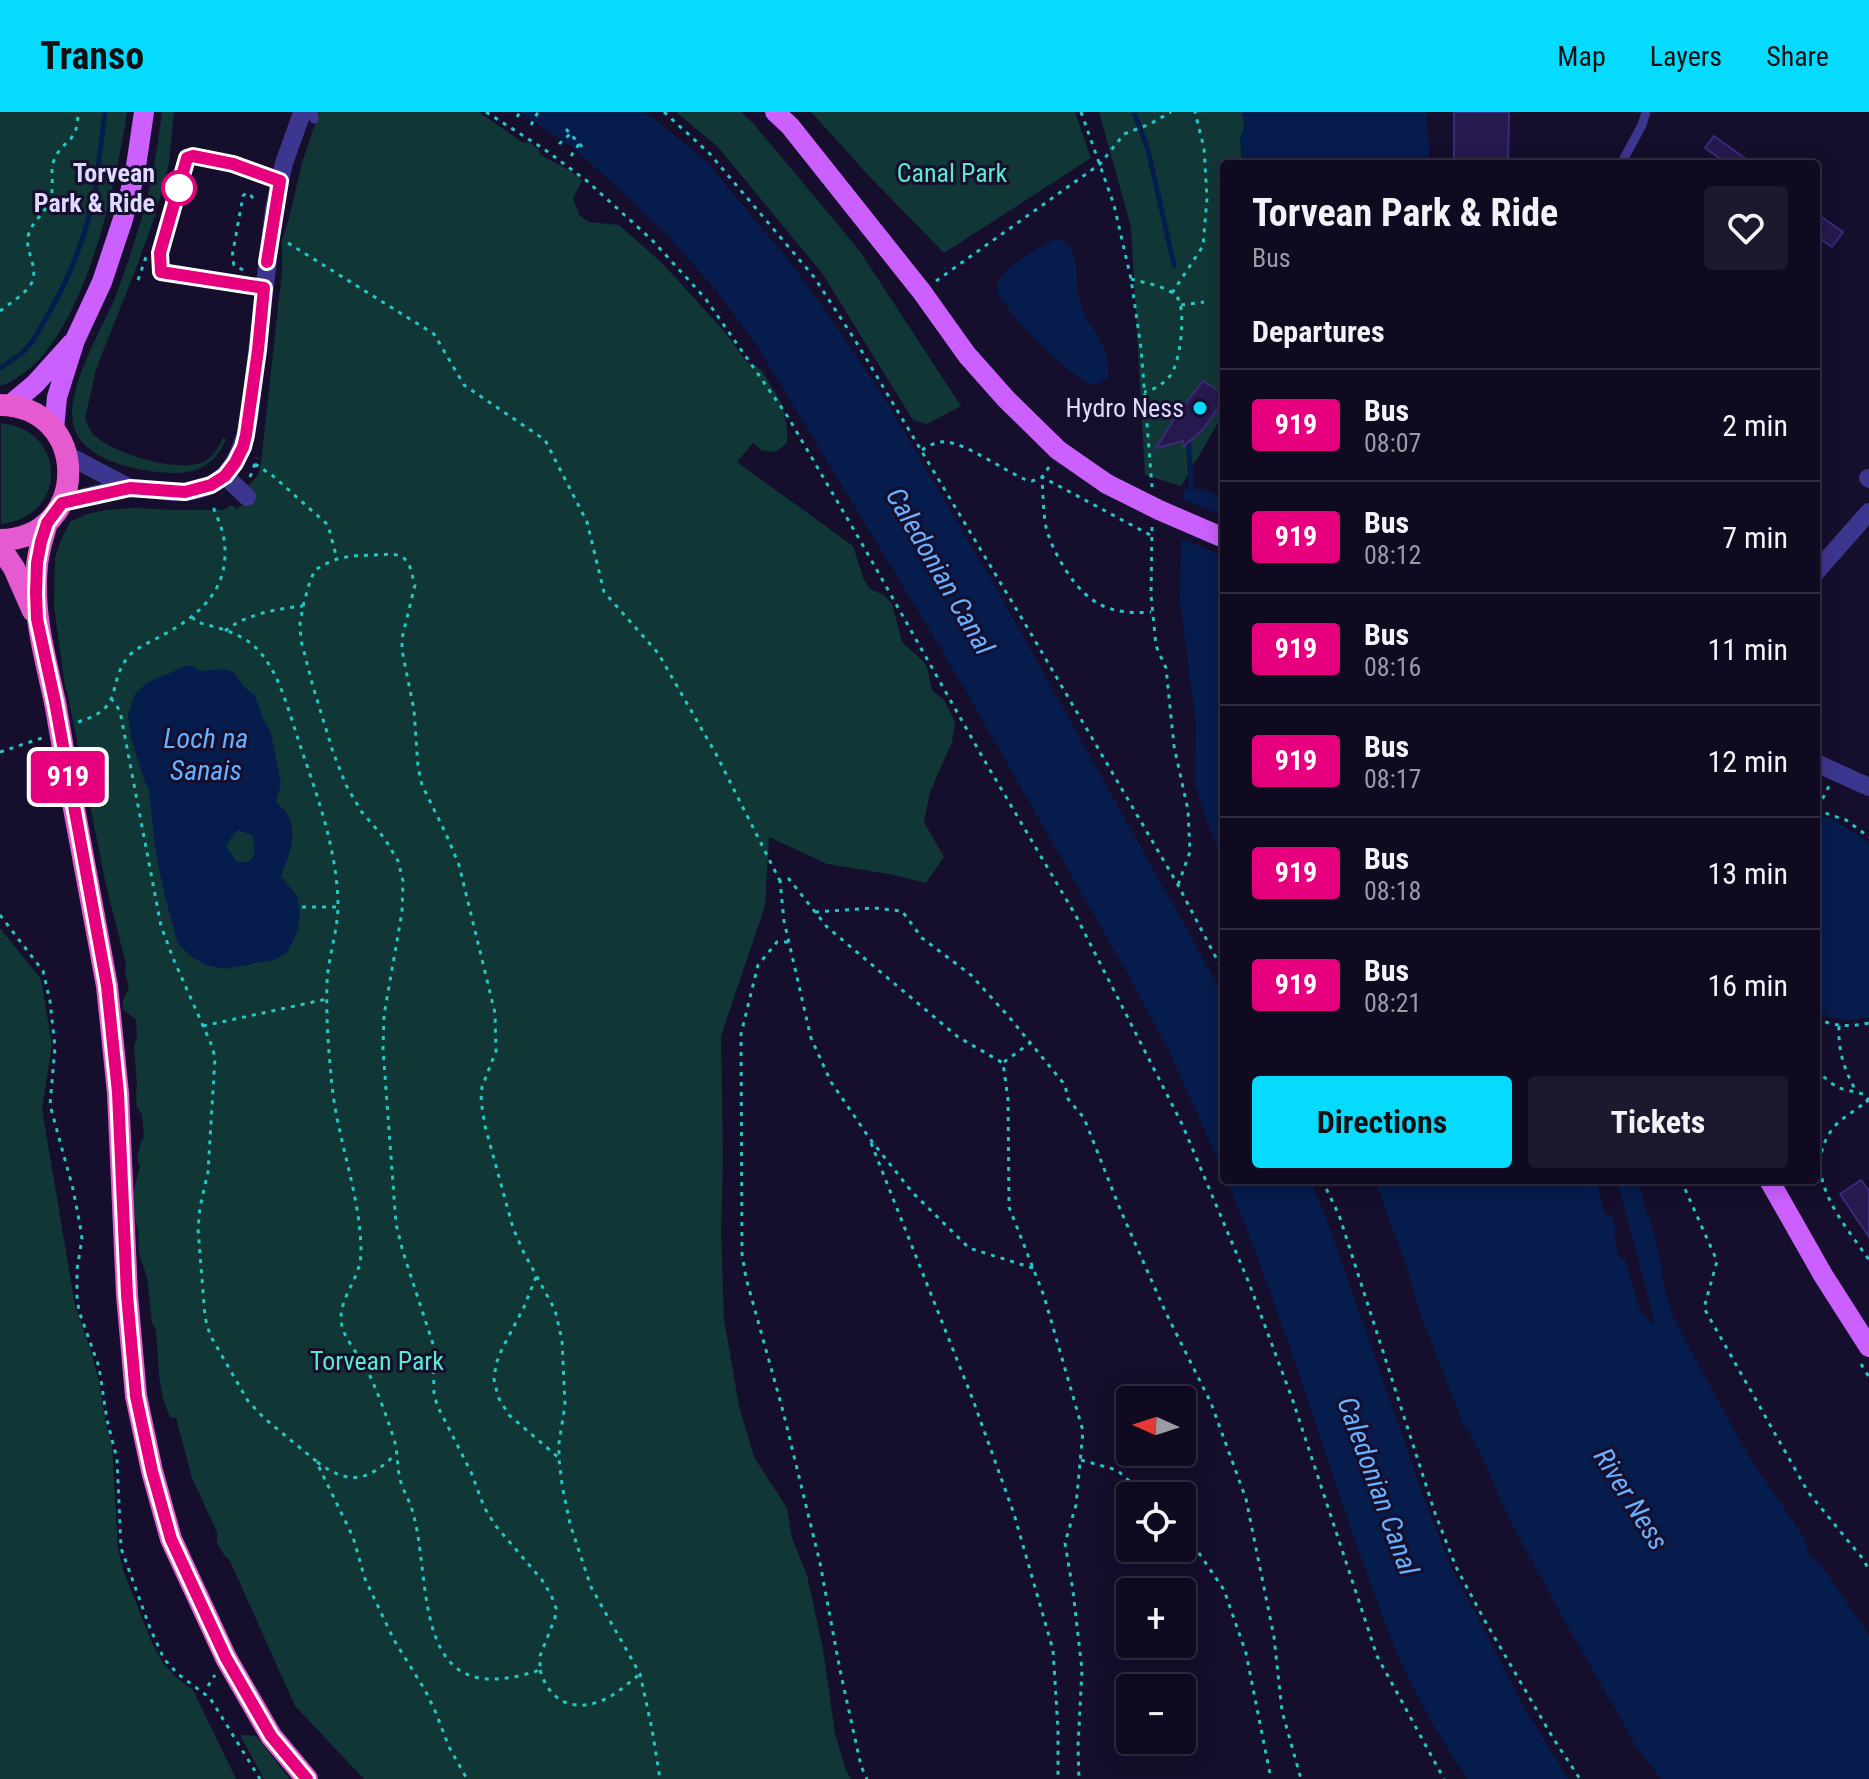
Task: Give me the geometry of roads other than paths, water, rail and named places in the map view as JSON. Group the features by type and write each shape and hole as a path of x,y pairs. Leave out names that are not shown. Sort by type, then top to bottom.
{"highway":[{"path":"0,540 23,537 47,523 62,503 69,479 67,455 54,429 27,409 5,405"},
{"path":"47,523 37,563 37,619 95,915 111,1015 136,1396 171,1539 226,1658 271,1736 307,1779"},
{"path":"0,547 14,568 37,619"}],"main road":[{"path":"54,429 57,397 75,340 102,282 123,219 135,173 144,112"},
{"path":"775,112 790,126 922,292 967,355 1058,450 1107,484 1220,536"},
{"path":"5,405 35,384 75,340"},
{"path":"1771,1184 1823,1275 1869,1347"}],"street":[{"path":"62,503 130,488 185,492 211,485 225,476 235,463 246,435 274,209 280,181 308,114"},
{"path":"67,455 130,488"},
{"path":"225,476 247,497"},
{"path":"1820,567 1869,512"},
{"path":"1820,765 1869,787"}],"lane":[{"path":"1623,160 1646,112"},
{"path":"264,288 161,272 160,253 187,158 193,156 233,164 280,181"}],"water":[{"name":"Caledonian Canal","path":"519,112 645,112 672,133 709,164 789,261 882,394 995,586 1220,989 1220,1165 1168,1048 1121,962 949,662 756,344 715,289 668,236 571,146"},
{"path":"1242,112 1428,112 1429,160 1242,160 1240,138 1244,129"},
{"path":"1059,238 1072,251 1080,302 1106,355 1108,378 1096,384 1082,379 1037,341 1009,309 997,287 999,280 1013,265"},
{"path":"1201,489 1220,493 1220,855 1195,781 1196,724 1180,601 1183,490"},
{"name":"Loch na Sanais","path":"189,665 201,671 223,669 234,672 255,696 271,733 281,784 276,801 285,811 292,827 292,844 281,876 297,896 300,912 297,932 287,953 274,960 224,969 206,965 178,944 155,847 149,790 131,738 128,715 135,694 148,682","holes":["238,830 252,835 254,855 249,861 237,862 226,846"]},
{"path":"1820,816 1833,819 1869,843 1869,1017 1820,1014"},
{"name":"Caledonian Canal","path":"1229,1184 1312,1184 1450,1565 1524,1707 1568,1779 1467,1779 1432,1722 1408,1677 1384,1620"},
{"name":"River Ness","path":"1376,1184 1597,1184 1605,1213 1612,1216 1616,1247 1620,1259 1625,1258 1639,1308 1652,1324 1653,1316 1618,1184 1638,1184 1651,1222 1672,1314 1750,1458 1805,1539 1811,1556 1820,1563 1869,1635 1869,1779 1661,1779 1638,1749 1509,1518 1461,1419 1419,1310"}],"waterway":[{"path":"0,368 21,354 33,341 74,262 95,192 105,112"},
{"path":"1134,112 1148,150 1174,265"},
{"path":"1188,436 1192,494"}],"place":[{"name":"Torvean Park & Ride","path":"179,188"},
{"name":"Hydro Ness","path":"1200,408"}],"park label":[{"name":"Canal Park","path":"952,173"},
{"name":"Torvean Park","path":"377,1361"}]}
